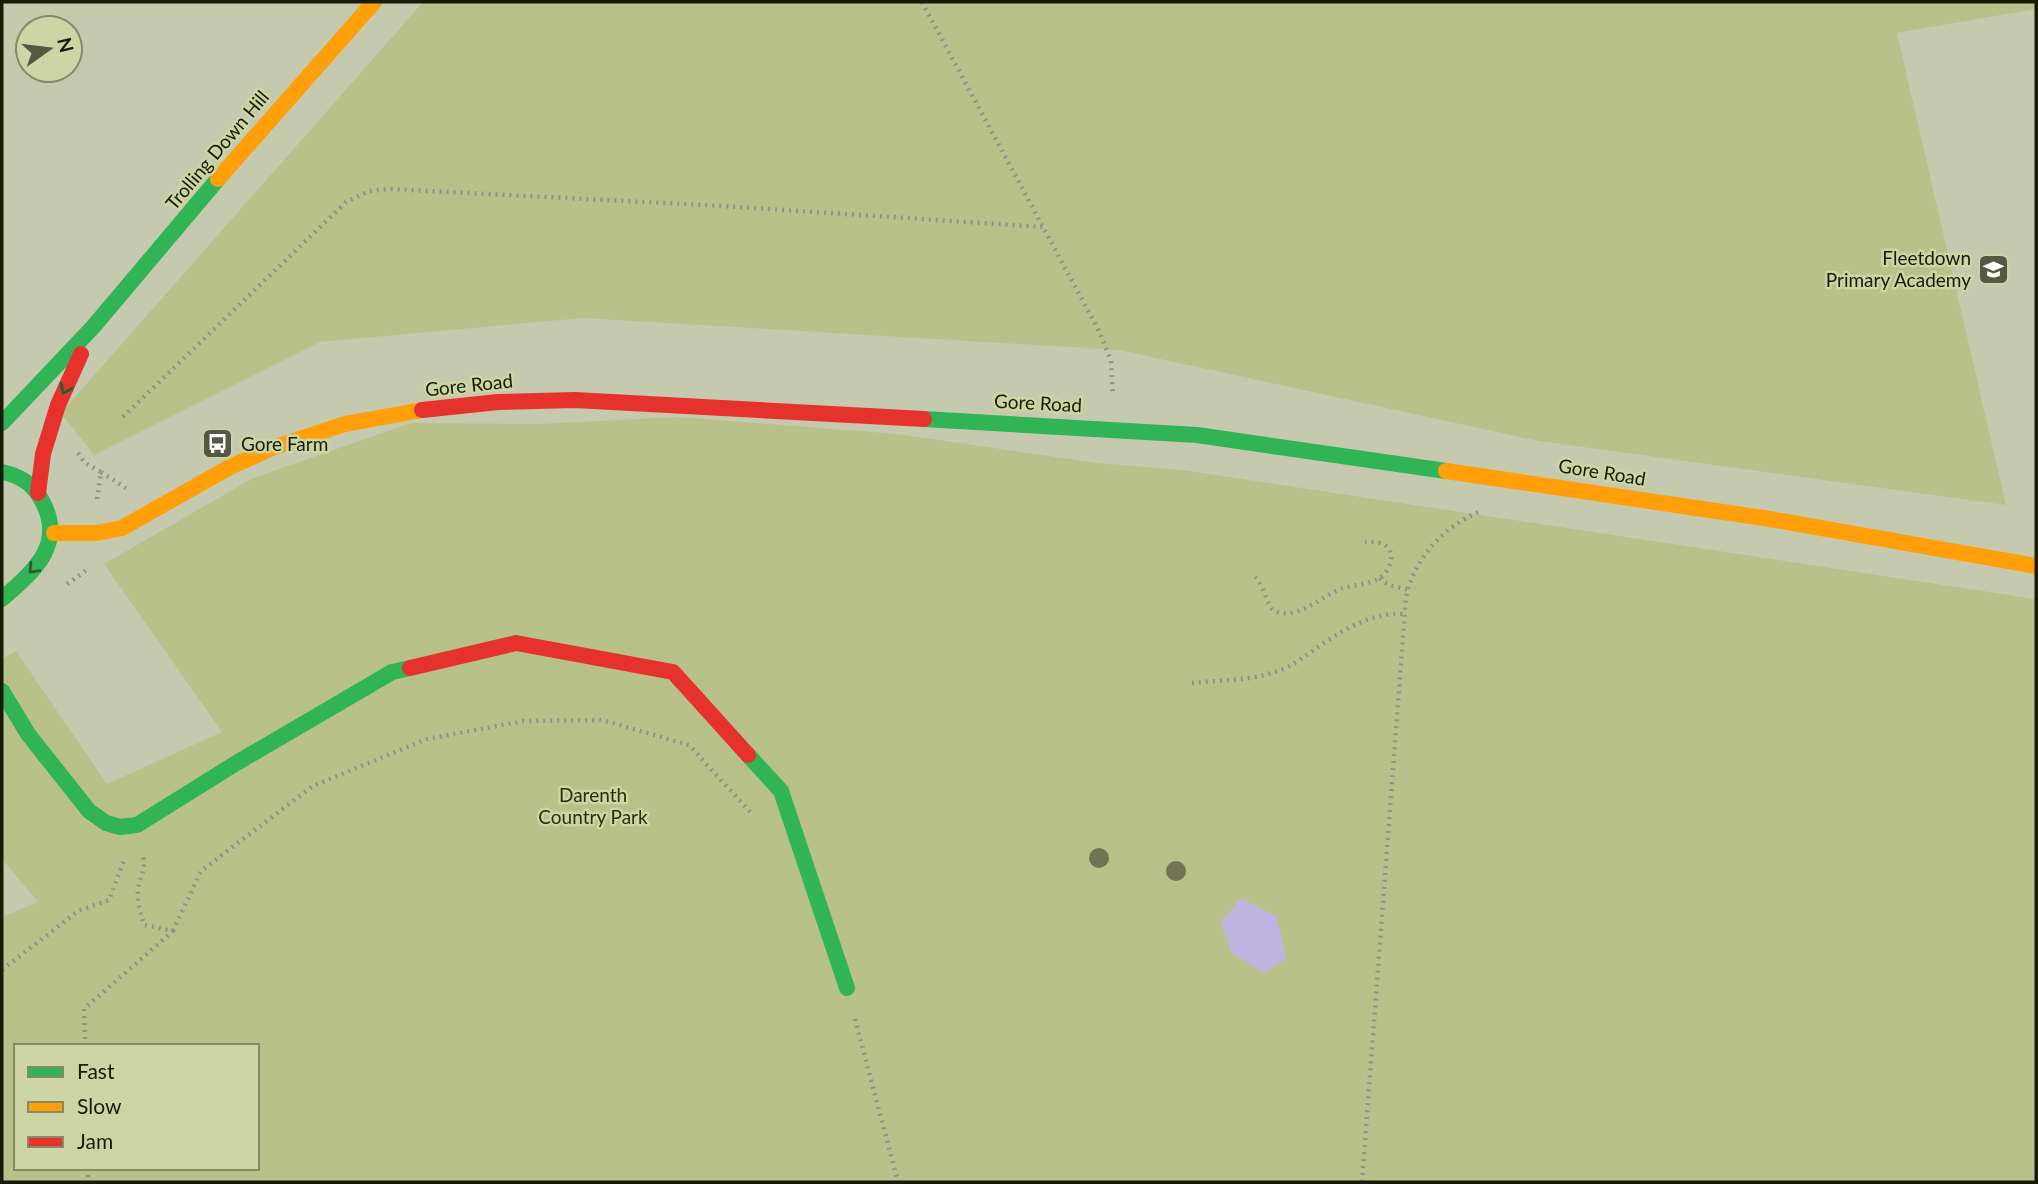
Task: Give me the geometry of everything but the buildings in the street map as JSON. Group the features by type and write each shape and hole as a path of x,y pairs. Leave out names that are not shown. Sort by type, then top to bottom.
{"street":[{"name":"Trolling Down Hill","path":"2,423 93,327 264,125 374,2"},
{"name":"Trolling Down Hill","path":"38,493 43,454 58,405 93,327"},
{"name":"Gore Road","path":"54,533 93,535 122,528 250,457 326,429 376,418 470,404 599,400 1177,433 1254,442 1764,518 2036,566"},
{"path":"2,472 22,479 38,493 48,510 54,533 45,556 2,599"},
{"path":"2,691 28,734 89,811 106,823 120,827 137,825 237,762 392,672 516,643 673,672 781,791 847,988"}],"path":[{"path":"922,2 1099,331 1111,361 1115,429"},
{"path":"123,417 346,202 369,191 390,189 696,205 1043,227"},
{"path":"1362,1182 1408,589 1420,563 1444,533 1458,522 1489,509"},
{"path":"1255,577 1262,585 1271,608 1287,614 1303,610 1342,589 1380,578 1389,567 1391,553 1382,544 1365,542"},
{"path":"1380,578 1384,583 1408,589"},
{"path":"1192,683 1258,676 1282,670 1324,642 1360,623 1380,615 1404,614"},
{"path":"85,1044 84,1009 173,930 201,871 313,786 427,739 524,720 602,720 690,745 754,817"},
{"path":"137,825 145,869 138,888 139,908 144,925 173,930"},
{"path":"2,970 78,911 109,900 137,825"},
{"path":"847,988 898,1182"}],"green space":[{"path":"423,2 2036,2 2036,9 1897,33 2006,505 1539,441 1119,350 583,318 320,342 94,455 61,413"},
{"name":"Darenth Country Park","path":"677,417 898,434 1097,463 1183,470 2036,599 2036,1182 2,1182 2,917 38,902 2,859 2,659 16,651 107,784 222,732 104,564 253,478 411,423 540,424"}],"shaded area":[{"path":"1241,898 1277,917 1286,959 1264,973 1232,953 1221,922"}],"traffic: fast":[{"path":"2,423 93,327 218,179"},
{"path":"924,419 1197,435 1446,471"},
{"path":"2,472 14,475 34,489 48,515 50,530 49,543 35,567 2,599"},
{"path":"2,691 28,734 89,811 106,823 120,827 137,825 392,672 410,668"},
{"path":"748,755 781,791 847,988"}],"traffic: slow":[{"path":"218,179 374,2"},
{"path":"54,533 97,533 122,528 230,467 272,448 345,424 422,410"},
{"path":"1446,471 1764,518 2036,566"}],"traffic: jam":[{"path":"38,493 43,454 58,405 81,354"},
{"path":"422,410 498,402 575,400 924,419"},
{"path":"410,668 516,643 673,672 748,755"}],"place":[{"name":"Fleetdown Primary Academy","path":"1994,269"},
{"name":"Gore Farm","path":"218,444"}]}
